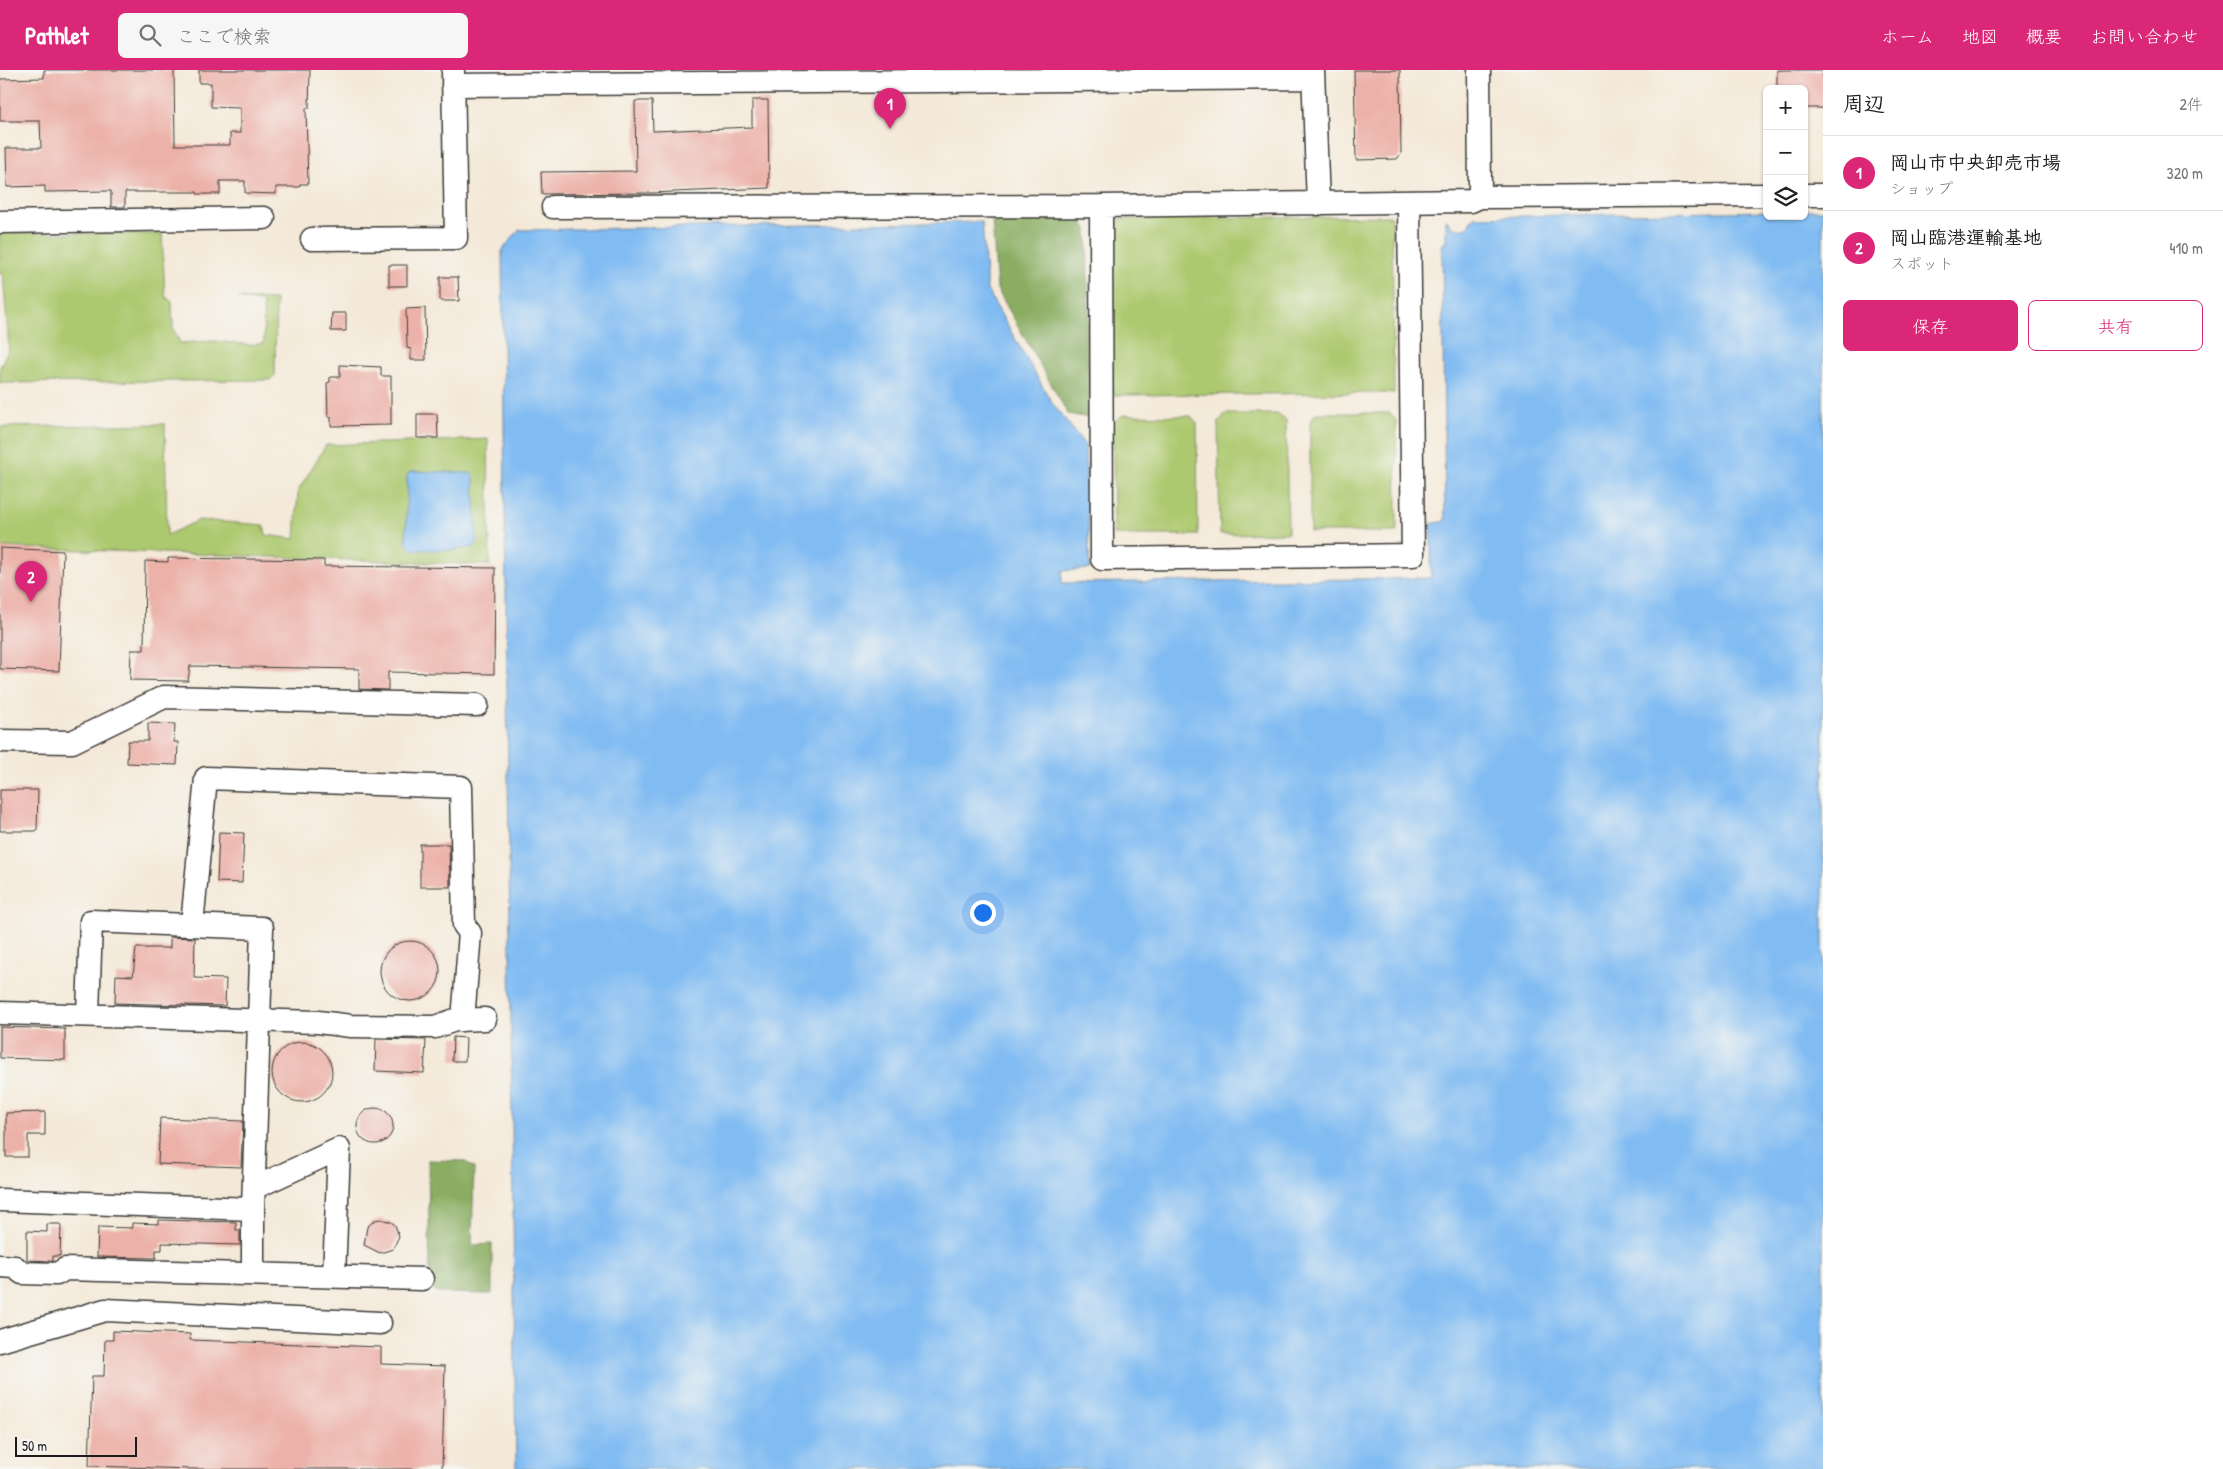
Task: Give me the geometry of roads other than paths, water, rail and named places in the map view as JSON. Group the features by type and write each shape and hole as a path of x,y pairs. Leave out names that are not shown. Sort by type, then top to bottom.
{"street":[{"path":"1479,70 1480,198"},
{"path":"312,240 456,238 453,77 1313,74 1318,204"},
{"path":"553,208 1318,204 1471,201 1480,198 1763,195"},
{"path":"1808,195 1823,195"},
{"path":"1101,206 1102,559 1354,556 1413,555 1409,202"},
{"path":"0,222 264,218"},
{"path":"0,741 72,742 164,697 477,706"},
{"path":"0,1013 259,1021 351,1026 435,1026 455,1020 474,1020 470,933 464,925 461,787 206,778 192,925"},
{"path":"88,1016 91,921 262,928 253,1274"},
{"path":"0,1200 254,1199 339,1149 334,1276"},
{"path":"0,1266 15,1267 22,1273 57,1274 64,1268 422,1279"},
{"path":"0,1340 105,1310 380,1322"}],"water":[{"path":"1808,210 1823,210 1823,1469 516,1469 502,250 519,230 982,222 987,290 1052,403 1085,445 1090,569 1062,571 1062,583 1431,578 1431,524 1445,521 1442,244 1446,243 1446,219 1452,228 1466,228 1474,217 1763,211 1763,220 1808,220"},
{"path":"411,471 471,473 474,477 477,542 475,547 455,550 413,550 406,543 407,475"}],"place":[{"name":"岡山市中央卸売市場","path":"890,129"},
{"name":"岡山臨港運輸基地","path":"31,602"}]}
